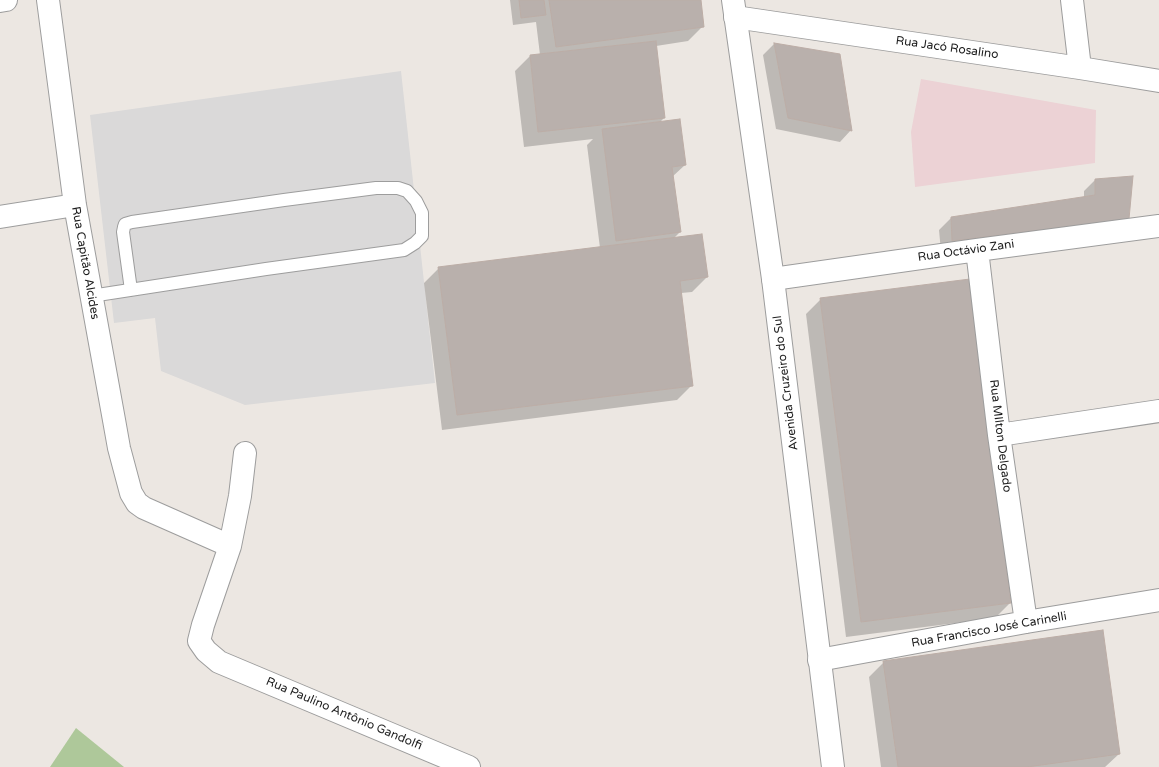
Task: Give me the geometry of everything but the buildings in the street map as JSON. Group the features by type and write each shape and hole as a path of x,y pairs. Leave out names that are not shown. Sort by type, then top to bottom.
{"street":[{"path":"0,1 6,0"},
{"name":"Rua Capitão Alcides","path":"48,0 75,205 115,427 131,493 137,503 153,513 230,546"},
{"path":"1072,0 1080,68"},
{"name":"Rua Jacó Rosalino","path":"734,9 1159,81"},
{"name":"Avenida Cruzeiro do Sul","path":"734,9 773,279 833,767"},
{"path":"0,217 75,205"},
{"name":"Rua Octávio Zani","path":"773,279 1159,226"},
{"name":"Rua MIlton Delgado","path":"977,250 999,435 1026,622"},
{"path":"999,435 1159,411"},
{"path":"230,546 240,496 245,453"},
{"name":"Rua Paulino Antônio Gandolfi","path":"230,546 199,641 206,651 218,662 469,767"},
{"name":"Rua Francisco José Carinelli","path":"819,660 1026,622 1159,600"}],"lane":[{"path":"91,296 131,290 259,270 404,250 415,244 422,236 422,213 416,201 407,191 398,188 376,188 132,222 125,224 123,232 131,290"}],"shaded area":[{"path":"401,71 435,383 245,405 161,371 155,318 114,323 90,115"},
{"path":"921,79 1096,110 1095,163 915,187 911,132"}],"green space":[{"path":"76,728 124,767 50,767"}]}
